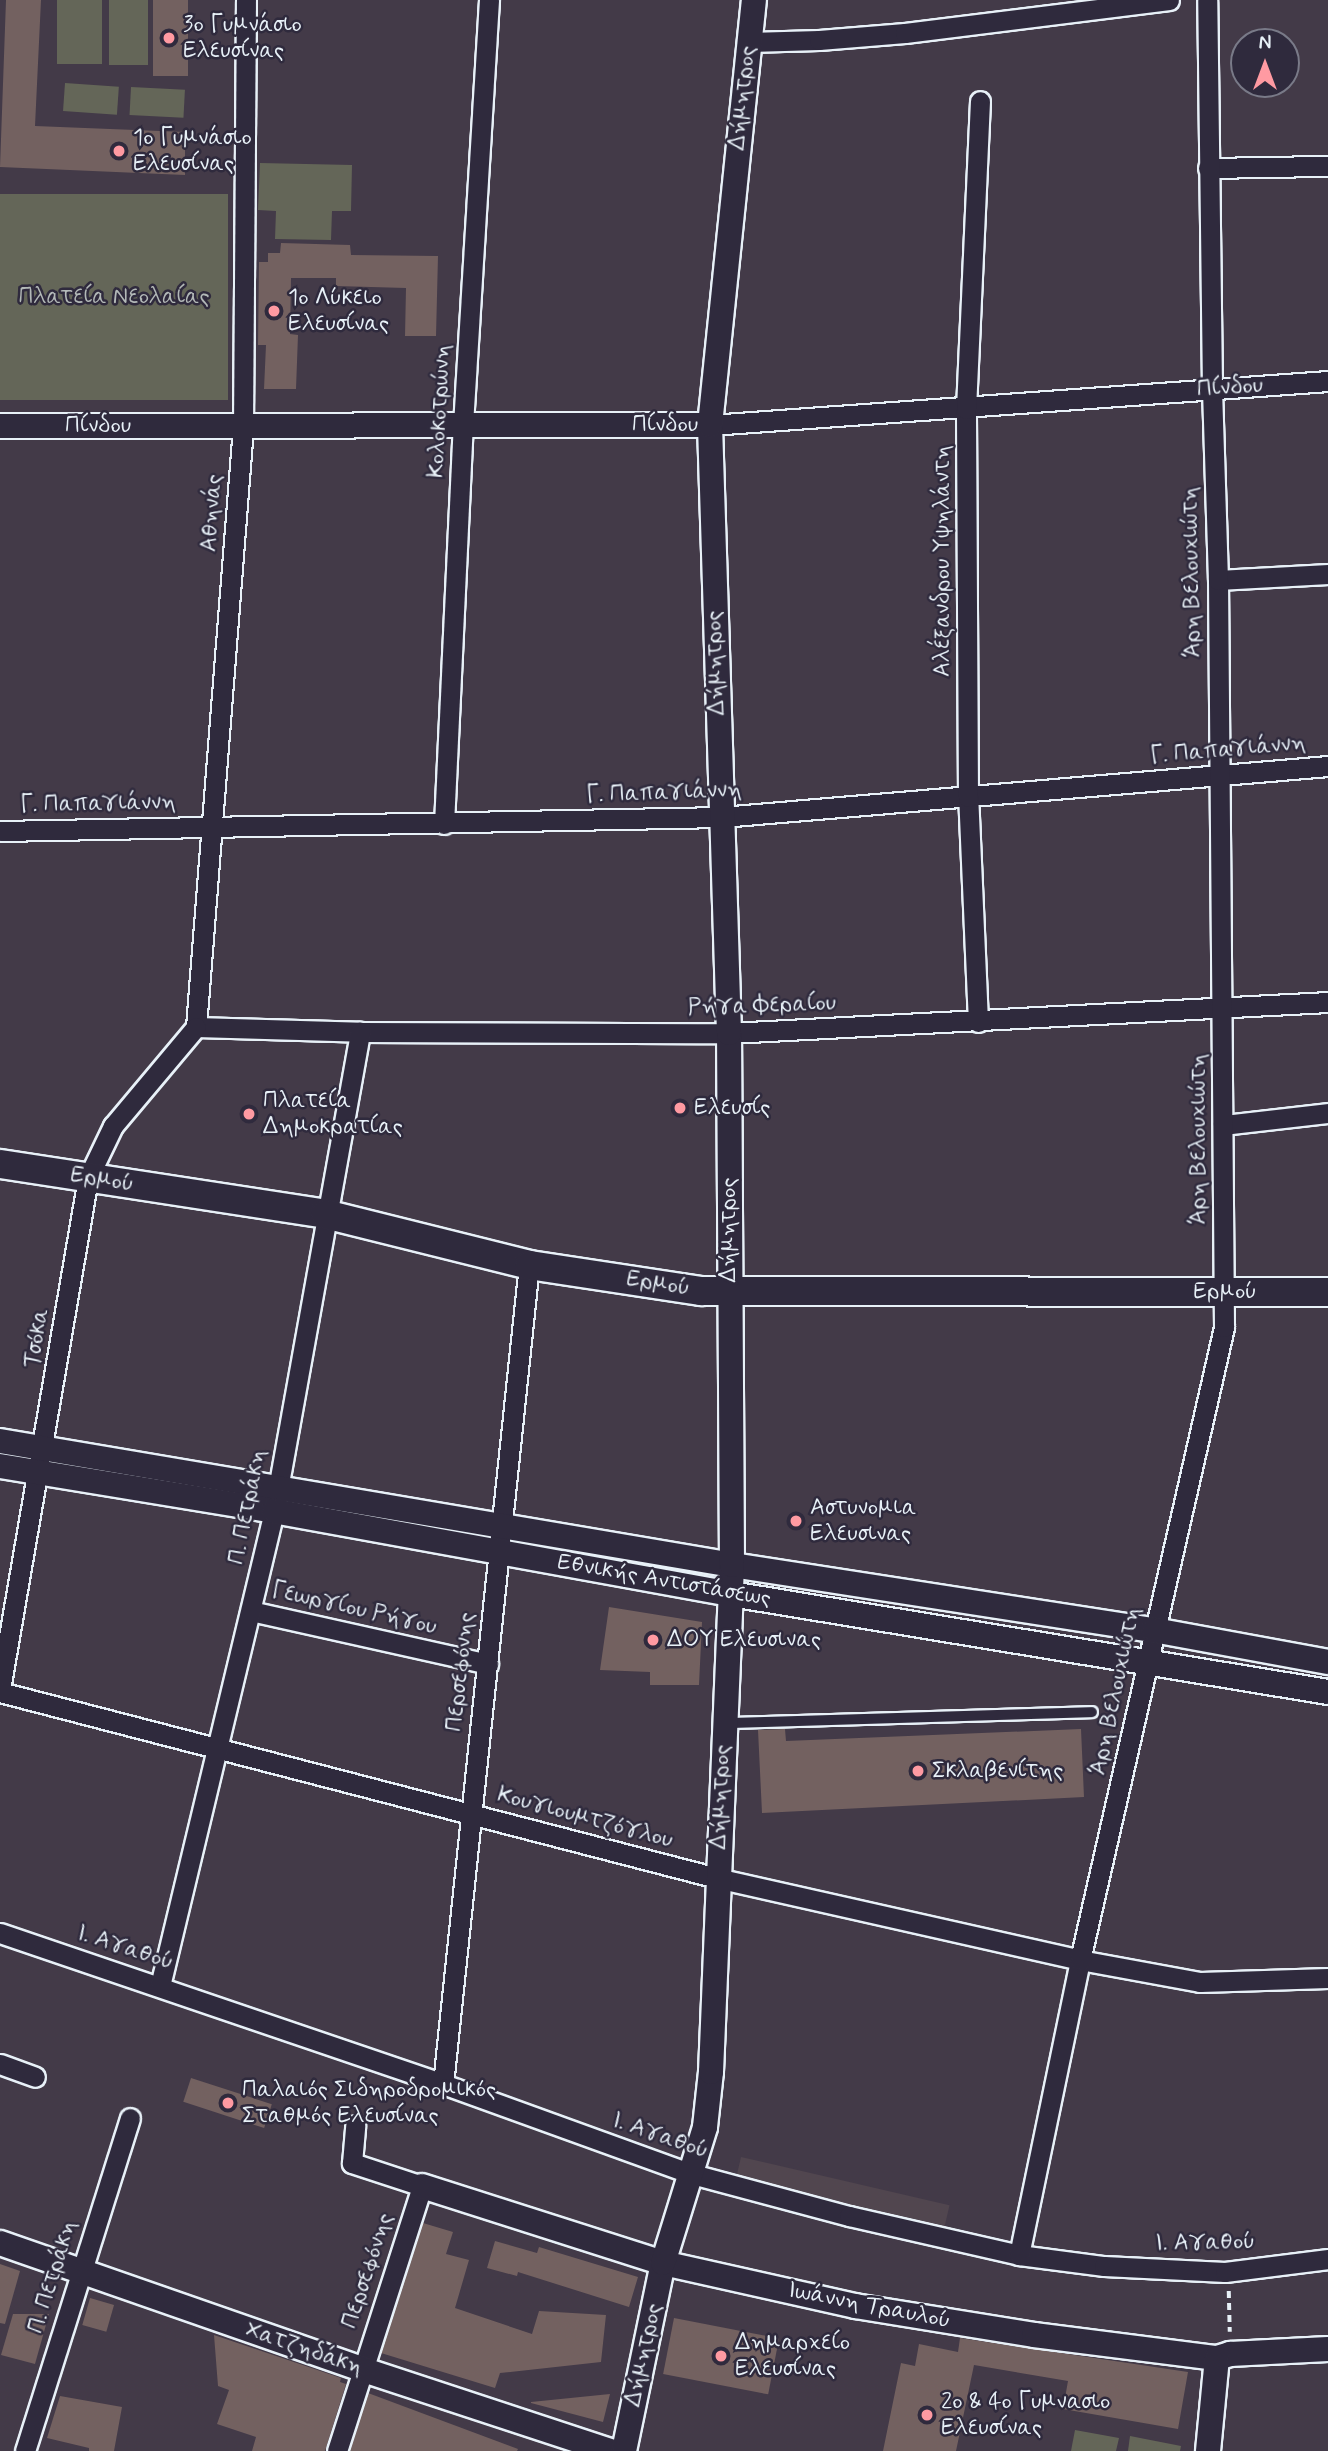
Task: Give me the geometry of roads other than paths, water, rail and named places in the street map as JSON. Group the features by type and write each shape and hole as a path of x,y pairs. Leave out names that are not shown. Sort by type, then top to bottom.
{"main road":[{"name":"Ερμού","path":"0,1164 325,1214 529,1265 701,1291 1328,1292"}],"street":[{"name":"Αθηνάς","path":"197,1027 243,426 246,0"},
{"name":"Κολοκοτρώνη","path":"444,824 463,425 489,0"},
{"name":"Δήμητρος","path":"624,2451 663,2263 705,2127 711,2072 732,1566 729,1033 710,425 754,0"},
{"path":"749,41 819,40 905,33 1168,0"},
{"name":"Άρη Βελουχιώτη","path":"1020,2255 1080,1960 1224,1327 1218,580 1212,389 1207,0"},
{"name":"Αλέξανδρου Υψηλάντη","path":"978,1022 968,797 966,409 980,101"},
{"path":"1209,168 1328,166"},
{"name":"Πίνδου","path":"0,426 710,425 966,409 1328,380"},
{"path":"1218,580 1328,574"},
{"name":"Γ. Παπαγιάννη","path":"0,831 721,817 1328,766"},
{"name":"Ρήγα Φεραίου","path":"197,1027 360,1032 729,1033 1328,1002"},
{"name":"Τσόκα","path":"0,1691 88,1178 113,1126 197,1027"},
{"name":"Π. Πετράκη","path":"160,1986 274,1511 325,1214 360,1032"},
{"path":"1223,1125 1328,1113"},
{"name":"Περσεφόνης","path":"443,2084 529,1265"},
{"name":"Εθνικής Αντιστάσεως","path":"0,1441 41,1461 274,1511 730,1594 1328,1692"},
{"name":"Εθνικής Αντιστάσεως","path":"0,1466 41,1461 278,1486 732,1566 1154,1630 1328,1662"},
{"name":"Γεωργίου Ρήγου","path":"251,1611 488,1664"},
{"name":"Κουγιουμτζόγλου","path":"0,1691 717,1878 1080,1960 1200,1982 1328,1978"},
{"name":"Ι. Αγαθού","path":"0,1933 443,2084 692,2174 849,2216 1020,2255 1116,2267 1225,2272 1328,2259"},
{"path":"0,2064 35,2077"},
{"name":"Π. Πετράκη","path":"25,2451 130,2118"},
{"path":"355,2125 352,2162 422,2186"},
{"name":"Περσεφόνης","path":"337,2451 361,2369 422,2186"},
{"name":"Ιωάννη Τραυλού","path":"422,2186 663,2263 855,2306 1034,2336 1224,2356 1328,2349"},
{"name":"Χατζηδάκη","path":"0,2243 361,2369 610,2451"},
{"path":"1208,2451 1224,2356"}],"lane":[{"path":"724,1723 1092,1712"}],"place":[{"name":"3ο Γυμνάσιο Ελευσίνας","path":"169,38"},
{"name":"1ο Γυμνάσιο Ελευσίνας","path":"119,151"},
{"name":"1ο Λύκειο Ελευσίνας","path":"274,311"},
{"name":"Ελευσίς","path":"680,1108"},
{"name":"Πλατεία Δημοκρατίας","path":"249,1114"},
{"name":"Αστυνομια Ελευσινας","path":"796,1521"},
{"name":"ΔΟΥ Ελευσινας","path":"653,1640"},
{"name":"Σκλαβενίτης","path":"918,1771"},
{"name":"Παλαιός Σιδηροδρομικός Σταθμός Ελευσίνας","path":"228,2103"},
{"name":"Δημαρχείο Ελευσίνας","path":"721,2356"},
{"name":"2ο & 4ο Γυμνασιο Ελευσίνας","path":"927,2415"}],"park label":[{"name":"Πλατεία Νεολαίας","path":"114,297"}]}
